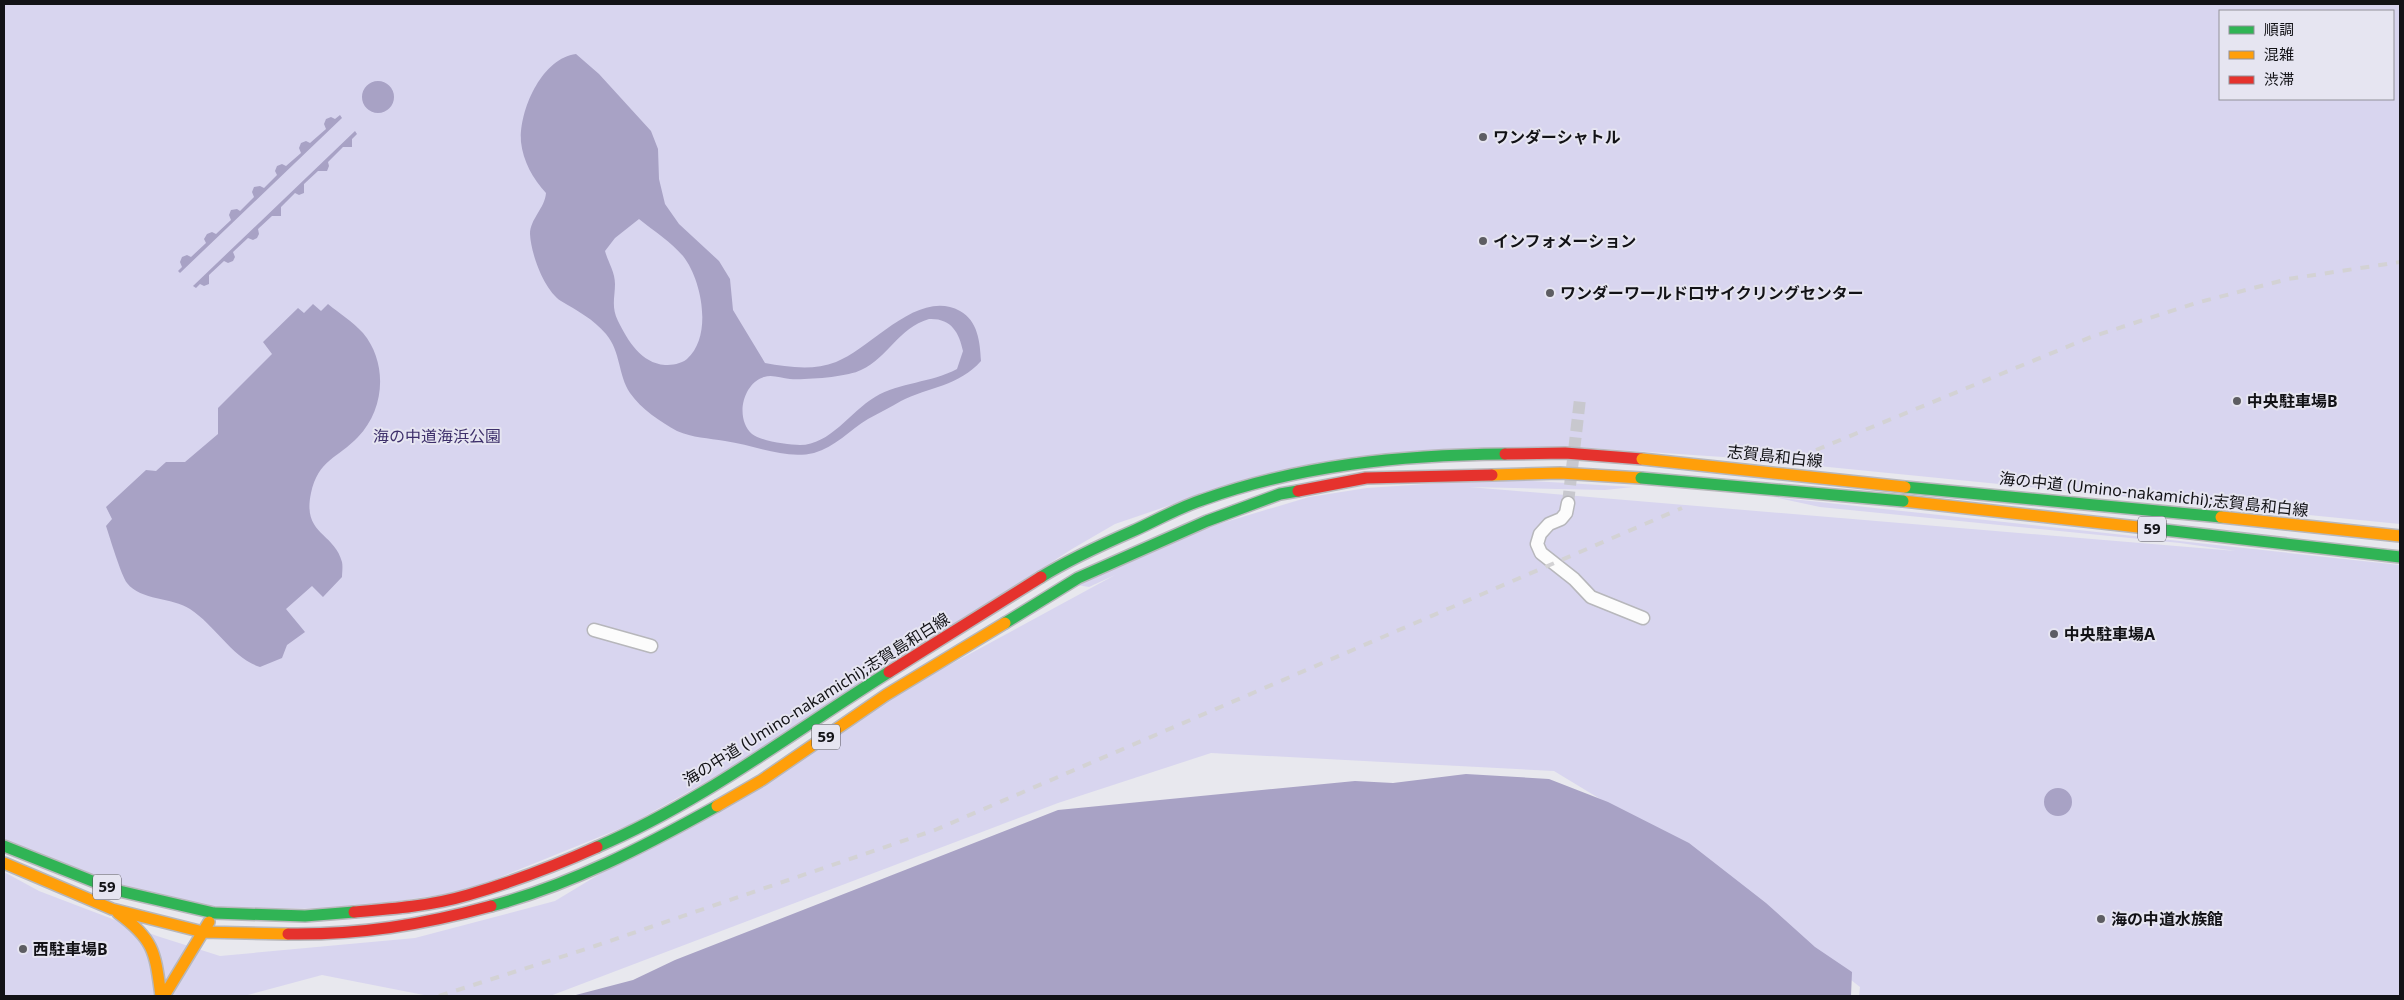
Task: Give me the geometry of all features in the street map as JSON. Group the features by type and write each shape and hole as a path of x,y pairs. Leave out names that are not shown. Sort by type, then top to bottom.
{"main road":[{"name":"海の中道 (Umino-nakamichi);志賀島和白線","path":"4,846 115,890 214,913 304,916 396,909 466,896 571,860 635,831 751,763 878,679 1069,560 1201,500 1277,477 1366,461 1460,454 1565,453 1642,459"},
{"name":"志賀島和白線","path":"1642,459 1905,487"},
{"name":"海の中道 (Umino-nakamichi);志賀島和白線","path":"4,863 112,908 203,932 297,934 399,928 519,899 596,869 642,848 762,780 886,695 1078,578 1207,521 1280,494 1366,478 1458,474 1560,473 1641,478"},
{"name":"志賀島和白線","path":"1641,478 1903,501 2400,557"},
{"name":"海の中道 (Umino-nakamichi);志賀島和白線","path":"1905,487 2063,500 2400,536"},
{"path":"112,908 140,927 153,948 163,996"},
{"path":"163,996 214,913"}],"street":[{"path":"1568,504 1566,513 1561,519 1549,524 1540,534 1537,544 1541,553 1574,579 1591,597 1643,618"},
{"path":"594,630 651,646"}],"green space":[{"name":"海の中道海浜公園","path":"4,4 2400,4 2400,524 1738,458 1559,446 1244,480 1115,524 1072,549 754,755 629,825 466,891 344,909 219,908 116,886 4,841"},
{"path":"1500,479 1633,487 1605,490 1469,487 2236,551 2180,543 1820,507 1773,497 2400,565 2400,996 1859,996 1860,987 1681,848 1554,771 1211,753 1058,803 550,996 429,996 322,975 244,996 4,996 4,872 39,891 157,936 220,956 415,938 555,901 905,689 1115,575 1089,587 1077,585 1202,529 1309,497 1367,488"}],"shaded area":[{"path":"576,54 599,74 651,131 658,149 659,179 665,204 679,224 719,261 730,279 733,310 765,363 800,367 827,365 850,355 912,313 928,307 944,306 960,311 971,320 979,339 981,361 963,376 901,401 868,419 836,443 814,453 792,455 736,443 701,438 677,431 664,424 630,393 623,379 614,348 606,334 591,320 561,301 549,289 533,251 531,229 546,193 526,163 522,149 521,129 524,115 535,88 543,75 564,58","holes":["639,219 668,241 683,256 690,266 699,293 702,308 700,337 695,349 687,359 676,364 665,365 656,363 636,350 626,336 615,311 615,280 605,251 615,238","929,319 943,321 956,332 963,351 957,369 947,374 895,388 875,397 830,434 811,444 795,445 768,441 752,434 747,428 744,420 743,402 750,387 756,381 770,376 806,379 837,376 861,370 879,358 909,329"]},
{"path":"378,81 384,82 389,86 393,91 393,103 389,108 384,112 378,113 372,112 367,108 363,103 362,97 363,91 367,86 372,82"},
{"path":"340,115 342,118 180,273 178,271 182,267 180,262 182,257 187,255 191,257 206,243 204,239 207,234 212,232 216,234 231,220 229,215 231,210 237,209 240,211 254,197 252,192 254,187 260,186 264,188 277,175 275,171 277,166 282,164 286,166 301,153 299,148 301,143 306,141 310,143 326,129 324,124 326,119 331,117 335,119"},
{"path":"355,131 357,134 352,139 352,147 343,147 328,162 327,171 318,171 304,184 304,193 299,195 295,193 281,207 281,216 272,216 258,229 259,234 257,238 253,240 248,238 233,252 235,257 233,261 228,263 224,261 209,275 209,284 204,286 200,284 196,288 193,286"},
{"path":"313,304 321,311 328,304 363,333 377,358 380,372 378,400 367,426 351,444 330,460 318,473 311,493 309,507 311,517 320,532 333,544 338,552 342,562 342,577 323,597 312,586 286,609 305,632 287,645 282,658 260,667 241,657 190,609 175,602 140,593 127,583 106,526 112,519 106,507 146,470 156,471 166,462 185,462 218,434 218,408 272,354 263,342 298,308 304,313"},
{"path":"1466,774 1549,779 1608,802 1689,843 1766,903 1815,947 1852,972 1851,996 572,996 633,980 675,960 1058,810 1355,781 1393,783"},
{"path":"2058,788 2068,792 2072,802 2068,812 2058,816 2048,812 2044,802 2048,792"}],"tunnel":[{"path":"1568,503 1580,399"}],"railway":[{"path":"1816,450 2091,337 2196,303 2288,279 2400,262"},
{"path":"439,996 595,946 935,830 1682,508"}],"traffic: fast":[{"path":"1041,577 1086,552 1175,511 1202,500 1276,478 1313,470 1389,460 1505,454"},
{"path":"1641,478 1903,501"},
{"path":"1905,487 2221,517"},
{"path":"1005,623 1078,578 1207,521 1280,494 1298,491"},
{"path":"2147,528 2400,557"},
{"path":"597,847 636,829 710,788 889,672"},
{"path":"491,906 579,876 663,836 717,806"},
{"path":"4,846 115,890 214,913 305,916 354,912"}],"traffic: slow":[{"path":"1642,459 1905,487"},
{"path":"1492,475 1560,473 1641,478"},
{"path":"1903,501 2147,528"},
{"path":"2221,517 2400,536"},
{"path":"717,806 762,780 886,695 1005,623"},
{"path":"4,863 112,909 203,932 288,934"},
{"path":"118,913 139,931 151,949 155,958 161,996"},
{"path":"164,996 209,922"}],"traffic: jam":[{"path":"1505,454 1565,453 1642,459"},
{"path":"1298,491 1366,478 1492,475"},
{"path":"889,672 1041,577"},
{"path":"354,912 454,899 517,879 597,847"},
{"path":"288,934 340,933 390,928 440,919 491,906"}],"place":[{"name":"ワンダーシャトル","path":"1483,137"},
{"name":"インフォメーション","path":"1483,241"},
{"name":"ワンダーワールド口サイクリングセンター","path":"1550,293"},
{"name":"中央駐車場B","path":"2237,401"},
{"name":"中央駐車場A","path":"2054,634"},
{"name":"海の中道水族館","path":"2101,919"},
{"name":"西駐車場B","path":"23,949"}]}
